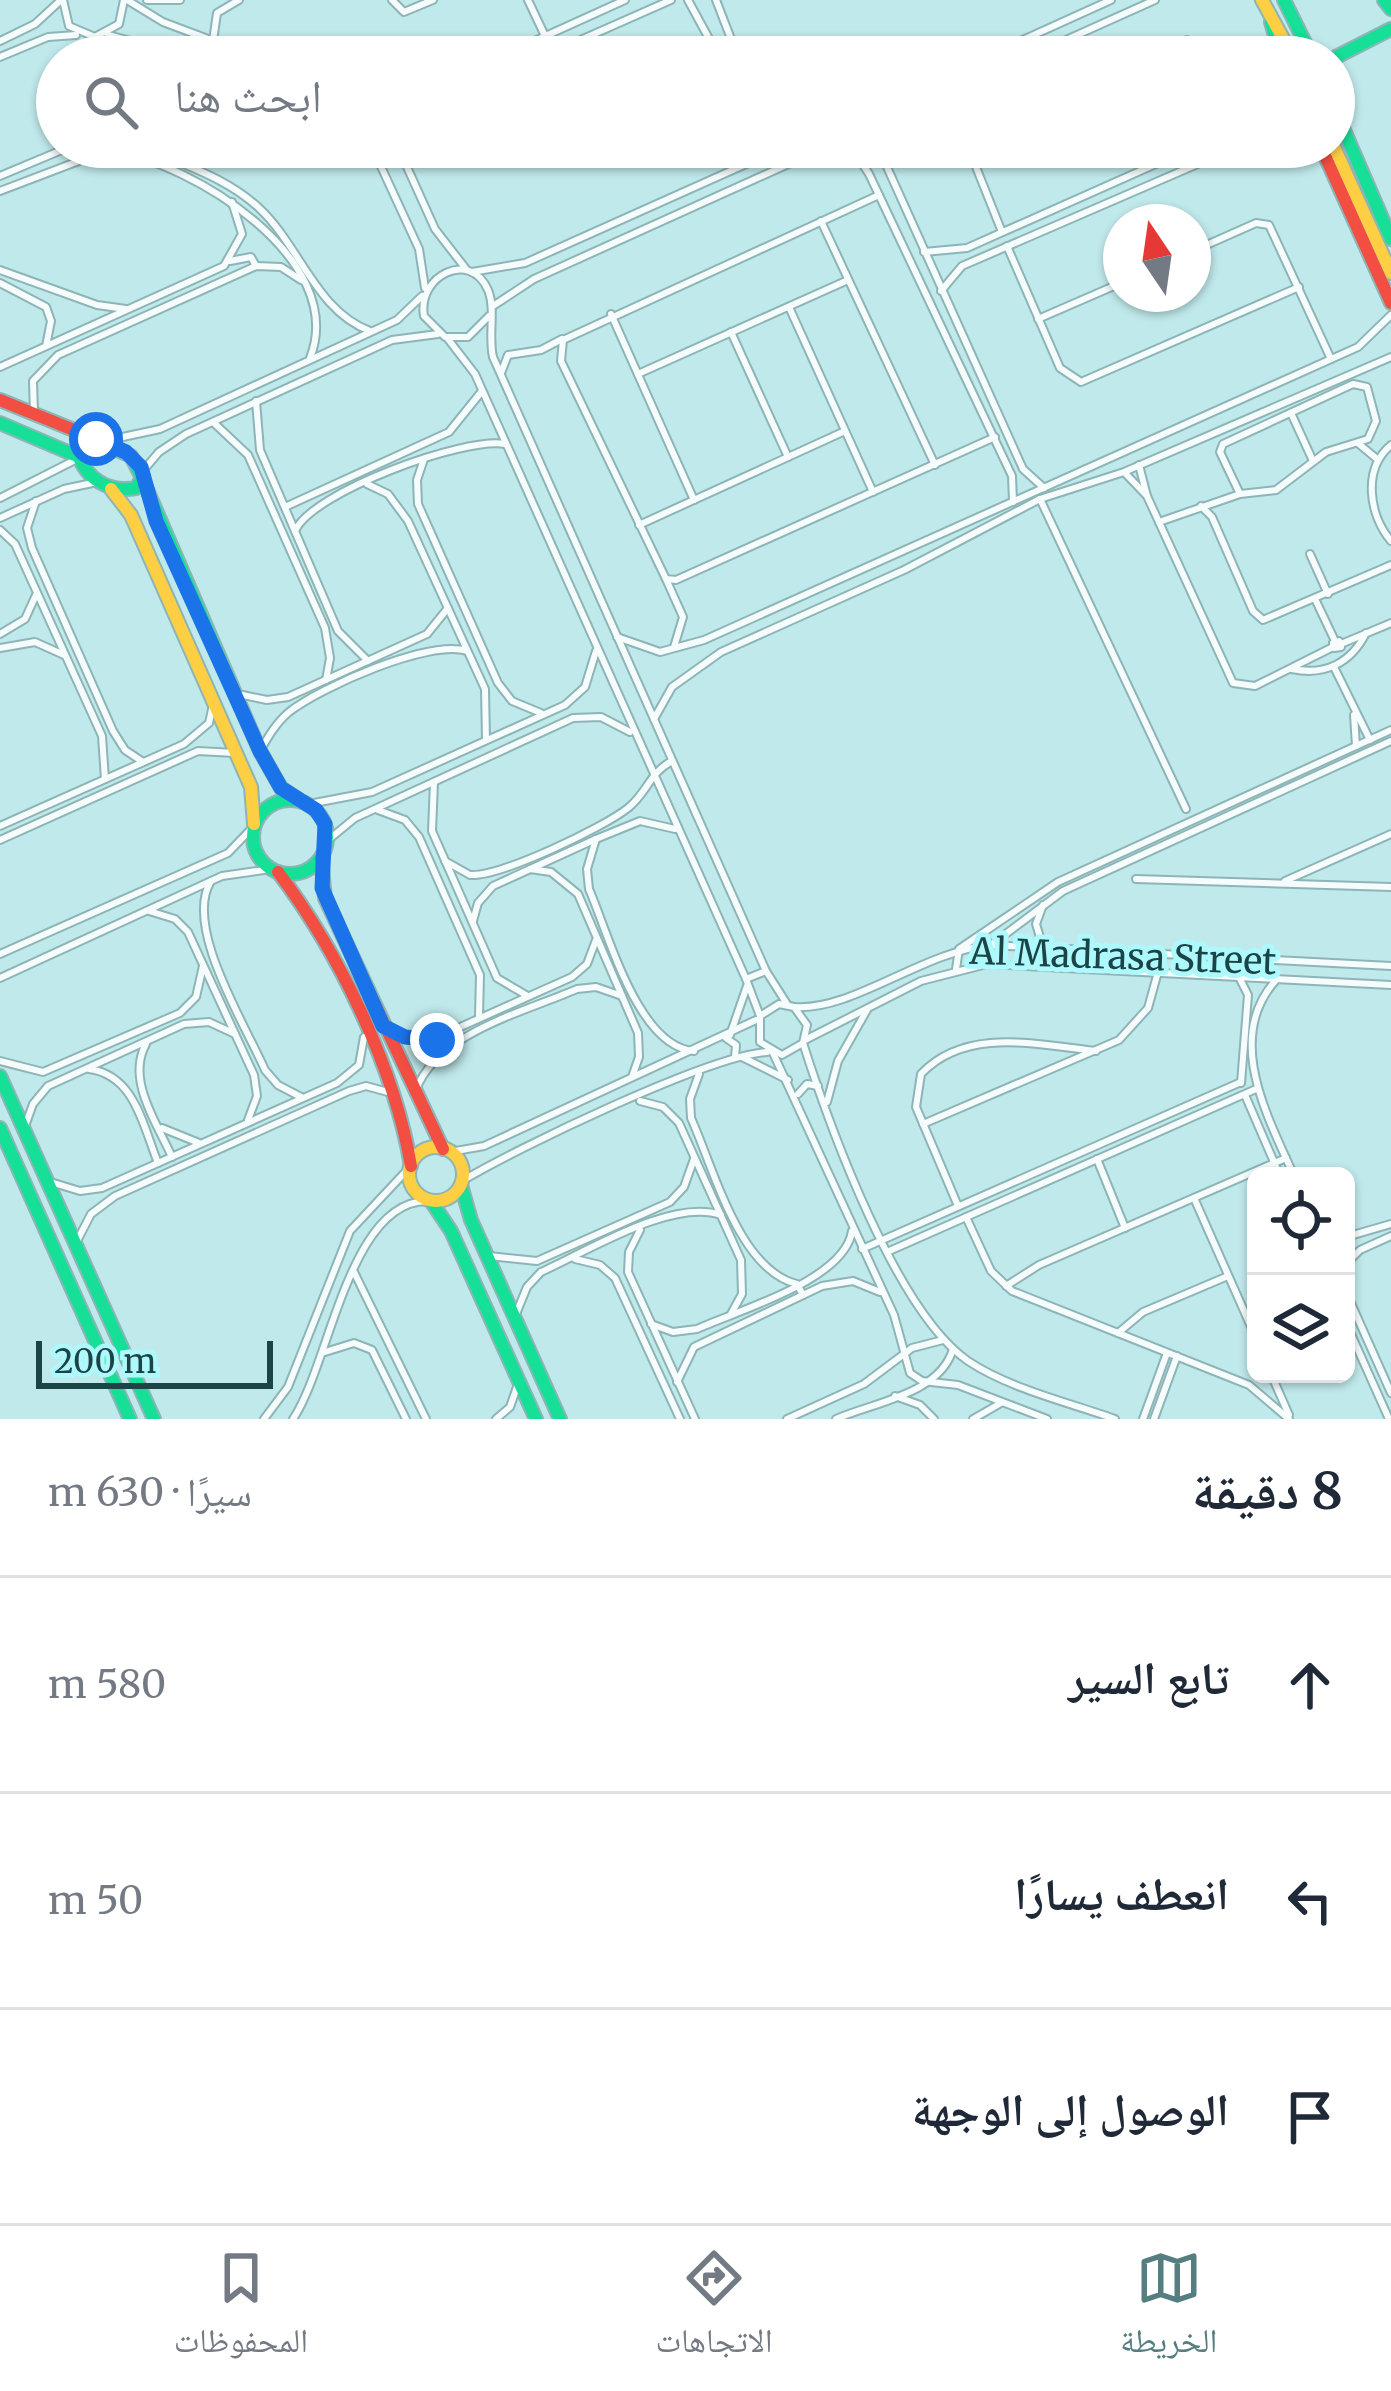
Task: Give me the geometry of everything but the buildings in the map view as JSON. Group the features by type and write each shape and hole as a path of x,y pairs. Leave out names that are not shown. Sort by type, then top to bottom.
{"street":[{"path":"0,40 21,32 62,0"},
{"path":"62,0 64,20 82,35"},
{"path":"65,36 100,36 119,24 125,0 163,22 202,36"},
{"path":"147,0 180,0"},
{"path":"214,36 217,13 239,0"},
{"path":"392,0 404,12 433,0"},
{"path":"528,0 544,36 625,0"},
{"path":"588,36 671,0"},
{"path":"688,0 708,36"},
{"path":"716,0 730,36"},
{"path":"1032,36 1112,0"},
{"path":"1075,36 1155,0"},
{"path":"1284,0 1302,36"},
{"path":"1384,0 1391,9"},
{"path":"1263,4 1274,36"},
{"path":"1263,4 1281,36"},
{"path":"579,20 586,36"},
{"path":"1355,47 1391,28"},
{"path":"21,32 27,45"},
{"path":"0,57 36,42"},
{"path":"0,176 36,161"},
{"path":"1355,163 1385,243 1391,273"},
{"path":"0,190 58,168"},
{"path":"163,168 230,199 302,280 314,302 317,326 309,360"},
{"path":"193,168 249,199 283,235 339,315 372,331 381,345"},
{"path":"382,168 419,249 424,316 469,362 747,981 760,1017 760,1042 798,1096 884,1294 910,1373 929,1383"},
{"path":"408,168 435,229 487,287 490,347 502,376 766,971 790,1006 805,1018 804,1041 818,1086 912,1301 943,1340 988,1372 1115,1419"},
{"path":"0,498 77,458 81,445 160,429 372,331 407,312 440,274 525,263 737,168"},
{"path":"0,518 38,500 105,485 131,491 169,444 213,422 381,345 442,335 468,337 522,284 780,168"},
{"path":"865,168 1012,476 1013,502"},
{"path":"869,174 875,168"},
{"path":"885,168 1024,471 1045,488"},
{"path":"976,168 1002,232"},
{"path":"924,252 955,252 1146,168"},
{"path":"941,290 962,266 1189,168"},
{"path":"1330,168 1391,303"},
{"path":"1346,168 1385,243 1376,270"},
{"path":"502,376 508,356 541,350 611,314 880,195"},
{"path":"229,261 242,234 230,199"},
{"path":"666,200 674,216"},
{"path":"1069,202 1076,217"},
{"path":"821,221 935,465"},
{"path":"1211,244 1265,223 1331,359"},
{"path":"1006,247 1064,373 1088,381 1299,287"},
{"path":"955,252 962,266"},
{"path":"0,367 229,261 251,257 256,266"},
{"path":"34,413 33,381 44,363 256,266 280,267 302,280"},
{"path":"0,270 87,302 130,309"},
{"path":"638,374 849,280"},
{"path":"0,284 46,307 51,321 42,348 44,363"},
{"path":"1038,319 1103,291"},
{"path":"314,302 325,297"},
{"path":"789,307 873,492"},
{"path":"611,314 694,500"},
{"path":"616,636 645,649 670,651 704,640 1346,352 1369,340 1391,315"},
{"path":"945,333 958,326"},
{"path":"731,332 788,457"},
{"path":"566,336 561,361 683,617 682,632 670,651"},
{"path":"1346,352 1356,358 1354,368"},
{"path":"654,719 672,687 712,656 904,571 1040,499 1124,472 1354,368 1391,357"},
{"path":"1240,494 1221,445 1362,383 1374,405 1371,436"},
{"path":"285,507 458,426 482,391"},
{"path":"0,400 126,452 142,475 156,521 268,767 281,788 304,802 325,824 322,888 415,1094 447,1150 461,1164 462,1183 488,1256 560,1419"},
{"path":"256,401 260,450 338,631 368,661"},
{"path":"1291,413 1313,461"},
{"path":"1202,418 1210,434"},
{"path":"40,439 53,430 52,419"},
{"path":"213,422 248,454 328,635 326,680"},
{"path":"0,423 77,458 105,485 137,529 246,776 257,856 311,919 406,1133 413,1188 431,1201 451,1231 536,1419"},
{"path":"160,429 169,444"},
{"path":"639,525 845,431"},
{"path":"1159,522 1211,500 1276,490 1333,448 1359,444 1371,436"},
{"path":"1371,436 1388,447 1377,459 1371,490 1391,551"},
{"path":"666,579 681,578 994,437"},
{"path":"295,531 311,509 424,459 476,442 505,444"},
{"path":"428,443 434,455"},
{"path":"1359,444 1377,459"},
{"path":"248,454 260,450"},
{"path":"424,459 417,480 422,515 498,683 512,701 544,714"},
{"path":"1139,465 1147,496 1229,680 1250,688 1391,623"},
{"path":"1012,476 1024,471"},
{"path":"1124,472 1147,496"},
{"path":"32,483 38,500 27,528 32,548 113,731 125,750 143,762"},
{"path":"367,484 388,494 409,520 485,689 486,740"},
{"path":"1040,499 1186,809"},
{"path":"1211,500 1212,517"},
{"path":"1201,505 1212,517 1258,618 1272,620 1391,565"},
{"path":"409,520 422,515"},
{"path":"137,529 143,522 156,521"},
{"path":"0,530 20,554 102,736 105,779"},
{"path":"20,554 25,546 32,548"},
{"path":"896,554 904,571"},
{"path":"1310,554 1328,594"},
{"path":"13,643 4,632 25,619 37,591"},
{"path":"1316,600 1344,662"},
{"path":"233,693 257,699 288,697 417,639 436,627 448,608"},
{"path":"328,635 338,631"},
{"path":"1289,668 1312,672 1334,667 1344,662 1366,633"},
{"path":"417,639 424,643 422,651"},
{"path":"704,640 712,656"},
{"path":"0,648 35,642 66,656"},
{"path":"260,751 293,709 422,651 444,646 468,651"},
{"path":"0,954 239,847 272,804 358,797 565,705 585,687 596,647"},
{"path":"1334,667 1370,740"},
{"path":"485,689 498,683"},
{"path":"288,697 293,709"},
{"path":"0,826 184,744 209,722 214,702"},
{"path":"565,705 573,718"},
{"path":"1354,715 1356,746"},
{"path":"327,841 370,811 573,718 616,722 638,742"},
{"path":"956,969 958,949 1058,882 1391,730"},
{"path":"102,736 113,731"},
{"path":"987,964 991,945 1044,904 1391,742"},
{"path":"184,744 190,747 189,755"},
{"path":"0,840 189,755 219,749 237,754"},
{"path":"445,861 470,875 498,870 611,818 641,795 652,771 672,761"},
{"path":"246,776 268,767"},
{"path":"434,782 432,831 472,924 497,978 530,996"},
{"path":"358,797 370,811 405,820 418,837 483,984 478,1019"},
{"path":"1196,816 1202,827"},
{"path":"611,818 616,829"},
{"path":"472,924 484,894 503,881 616,829 650,821 679,831"},
{"path":"418,837 432,831"},
{"path":"1280,883 1391,834"},
{"path":"596,838 587,869 590,889 650,1027 670,1046 697,1052"},
{"path":"0,978 222,876 306,870 321,857"},
{"path":"214,860 222,876"},
{"path":"530,869 562,878 578,894 638,1033 639,1058 630,1081"},
{"path":"498,870 503,881"},
{"path":"1136,879 1391,887"},
{"path":"211,881 201,907 205,934 266,1070 286,1090 304,1098"},
{"path":"578,894 590,889"},
{"path":"1042,947 1036,924 1044,904"},
{"path":"145,910 175,919 193,940 254,1075 256,1096 246,1124"},
{"path":"311,919 331,910"},
{"path":"193,940 205,934"},
{"path":"383,1026 416,1039 438,1037 572,977 587,964 597,937"},
{"path":"24,944 31,961"},
{"name":"Al Madrasa Street","path":"790,1006 829,1004 958,949 991,945 1391,966"},
{"path":"0,1061 43,1072 180,1013 201,986 203,962"},
{"name":"Al Madrasa Street","path":"804,1041 871,1005 956,969 987,964 1388,988"},
{"path":"728,1036 747,981 766,971"},
{"path":"923,1124 1096,1051 1141,1021 1158,972"},
{"path":"572,977 577,989"},
{"path":"1237,977 1248,995 1241,1082 1276,1167"},
{"path":"483,984 497,978"},
{"path":"1277,979 1264,997 1257,1021 1256,1089 1290,1167"},
{"path":"415,1094 427,1064 443,1050 577,989 596,987 622,997"},
{"path":"826,1106 838,1061 871,1005"},
{"path":"264,1419 294,1372 344,1242 423,1151 494,1142 697,1052 772,1006 790,1006"},
{"path":"180,1013 184,1024"},
{"path":"24,1129 32,1104 48,1086 148,1040 184,1024 209,1022 236,1034"},
{"path":"638,1033 650,1027"},
{"path":"728,1036 736,1045 737,1057"},
{"path":"47,1181 80,1191 102,1188 304,1098 344,1079 363,1056 364,1037"},
{"path":"438,1037 443,1050"},
{"path":"148,1040 139,1057 138,1076 172,1157"},
{"path":"295,1418 368,1238 394,1211 449,1198 462,1183 500,1159 701,1071 737,1057 790,1053 804,1041"},
{"path":"958,1206 914,1098 917,1082 928,1066 964,1048 1008,1042 1096,1051"},
{"path":"737,1057 772,1068 791,1083"},
{"path":"86,1069 108,1073 126,1087 158,1163"},
{"path":"254,1075 266,1070"},
{"path":"701,1071 690,1099 691,1118 753,1255 777,1277 797,1284 803,1295"},
{"path":"43,1072 48,1086"},
{"path":"0,1076 154,1419"},
{"path":"344,1079 349,1091"},
{"path":"862,1249 1241,1082"},
{"path":"798,1096 803,1085 818,1086"},
{"path":"75,1244 91,1214 107,1200 349,1091 366,1086 388,1093"},
{"path":"887,1252 1256,1089"},
{"path":"631,1102 663,1107 680,1123 741,1260 744,1282 731,1314"},
{"path":"680,1123 691,1118"},
{"path":"158,1124 183,1140 203,1143"},
{"path":"0,1128 130,1419"},
{"path":"494,1142 500,1159"},
{"path":"488,1256 537,1261 670,1202 688,1178 694,1155"},
{"path":"1006,1287 1039,1265 1286,1158"},
{"path":"1097,1160 1125,1228"},
{"path":"102,1188 107,1200"},
{"path":"382,1195 394,1211"},
{"path":"1193,1198 1247,1318"},
{"path":"670,1202 675,1212"},
{"path":"515,1317 526,1287 541,1272 675,1212 700,1209 721,1215"},
{"path":"966,1217 985,1262 1006,1287 1259,1390 1290,1419"},
{"path":"651,1324 673,1332 697,1329 797,1284 844,1256 851,1221"},
{"path":"1355,1235 1391,1224"},
{"path":"644,1226 632,1243 628,1272 693,1418"},
{"path":"1372,1232 1376,1243"},
{"path":"1355,1258 1391,1236"},
{"path":"741,1260 753,1255"},
{"path":"572,1259 600,1265 615,1278 680,1419"},
{"path":"537,1261 535,1269 541,1272"},
{"path":"354,1271 426,1419"},
{"path":"615,1278 628,1272"},
{"path":"1118,1333 1143,1312 1228,1276"},
{"path":"677,1382 687,1354 702,1341 803,1295 842,1281 864,1283 884,1294"},
{"path":"1355,1312 1391,1393"},
{"path":"697,1329 702,1341"},
{"path":"788,1419 854,1389 902,1353 943,1340"},
{"path":"322,1354 354,1342 372,1350 406,1417 418,1410"},
{"path":"1355,1344 1388,1419"},
{"path":"929,1383 947,1366 952,1348"},
{"path":"1144,1419 1167,1353"},
{"path":"1154,1419 1177,1356"},
{"path":"294,1372 313,1378"},
{"path":"496,1419 515,1398 518,1381"},
{"path":"836,1419 929,1383 958,1385 1047,1419"},
{"path":"1275,1383 1290,1419"},
{"path":"854,1389 862,1408"},
{"path":"891,1396 920,1405 934,1419"},
{"path":"973,1419 1002,1402"}],"traffic: fast":[{"path":"1284,0 1302,36"},
{"path":"1384,0 1391,9"},
{"path":"1271,22 1275,36"},
{"path":"1355,47 1391,29"},
{"path":"1355,156 1391,239"},
{"path":"0,423 77,456"},
{"path":"92,439 131,456 142,478 136,488 107,486 86,470 77,452 92,439"},
{"path":"142,478 260,751 281,788 299,800"},
{"path":"290,800 316,811 327,837 316,863 290,874 264,863 253,837 264,811 290,800"},
{"path":"0,1076 154,1419"},
{"path":"0,1128 130,1419"},
{"path":"461,1185 471,1220 560,1419"},
{"path":"431,1201 451,1231 536,1419"}],"traffic: slow":[{"path":"1262,0 1282,36"},
{"path":"1344,168 1391,273"},
{"path":"111,489 131,515 251,787 254,824"},
{"path":"436,1147 455,1155 463,1174 455,1193 436,1201 417,1193 409,1174 417,1155 436,1147"}],"traffic: jam":[{"path":"1330,168 1391,303"},
{"path":"0,400 96,439"},
{"path":"321,858 325,898 443,1149"},
{"path":"278,872 322,938 361,1012 392,1089 411,1166"}],"route":[{"path":"96,439 126,452 141,467 156,521 260,751 281,788 316,810 325,824 322,888 383,1026 405,1037 437,1040"}]}
